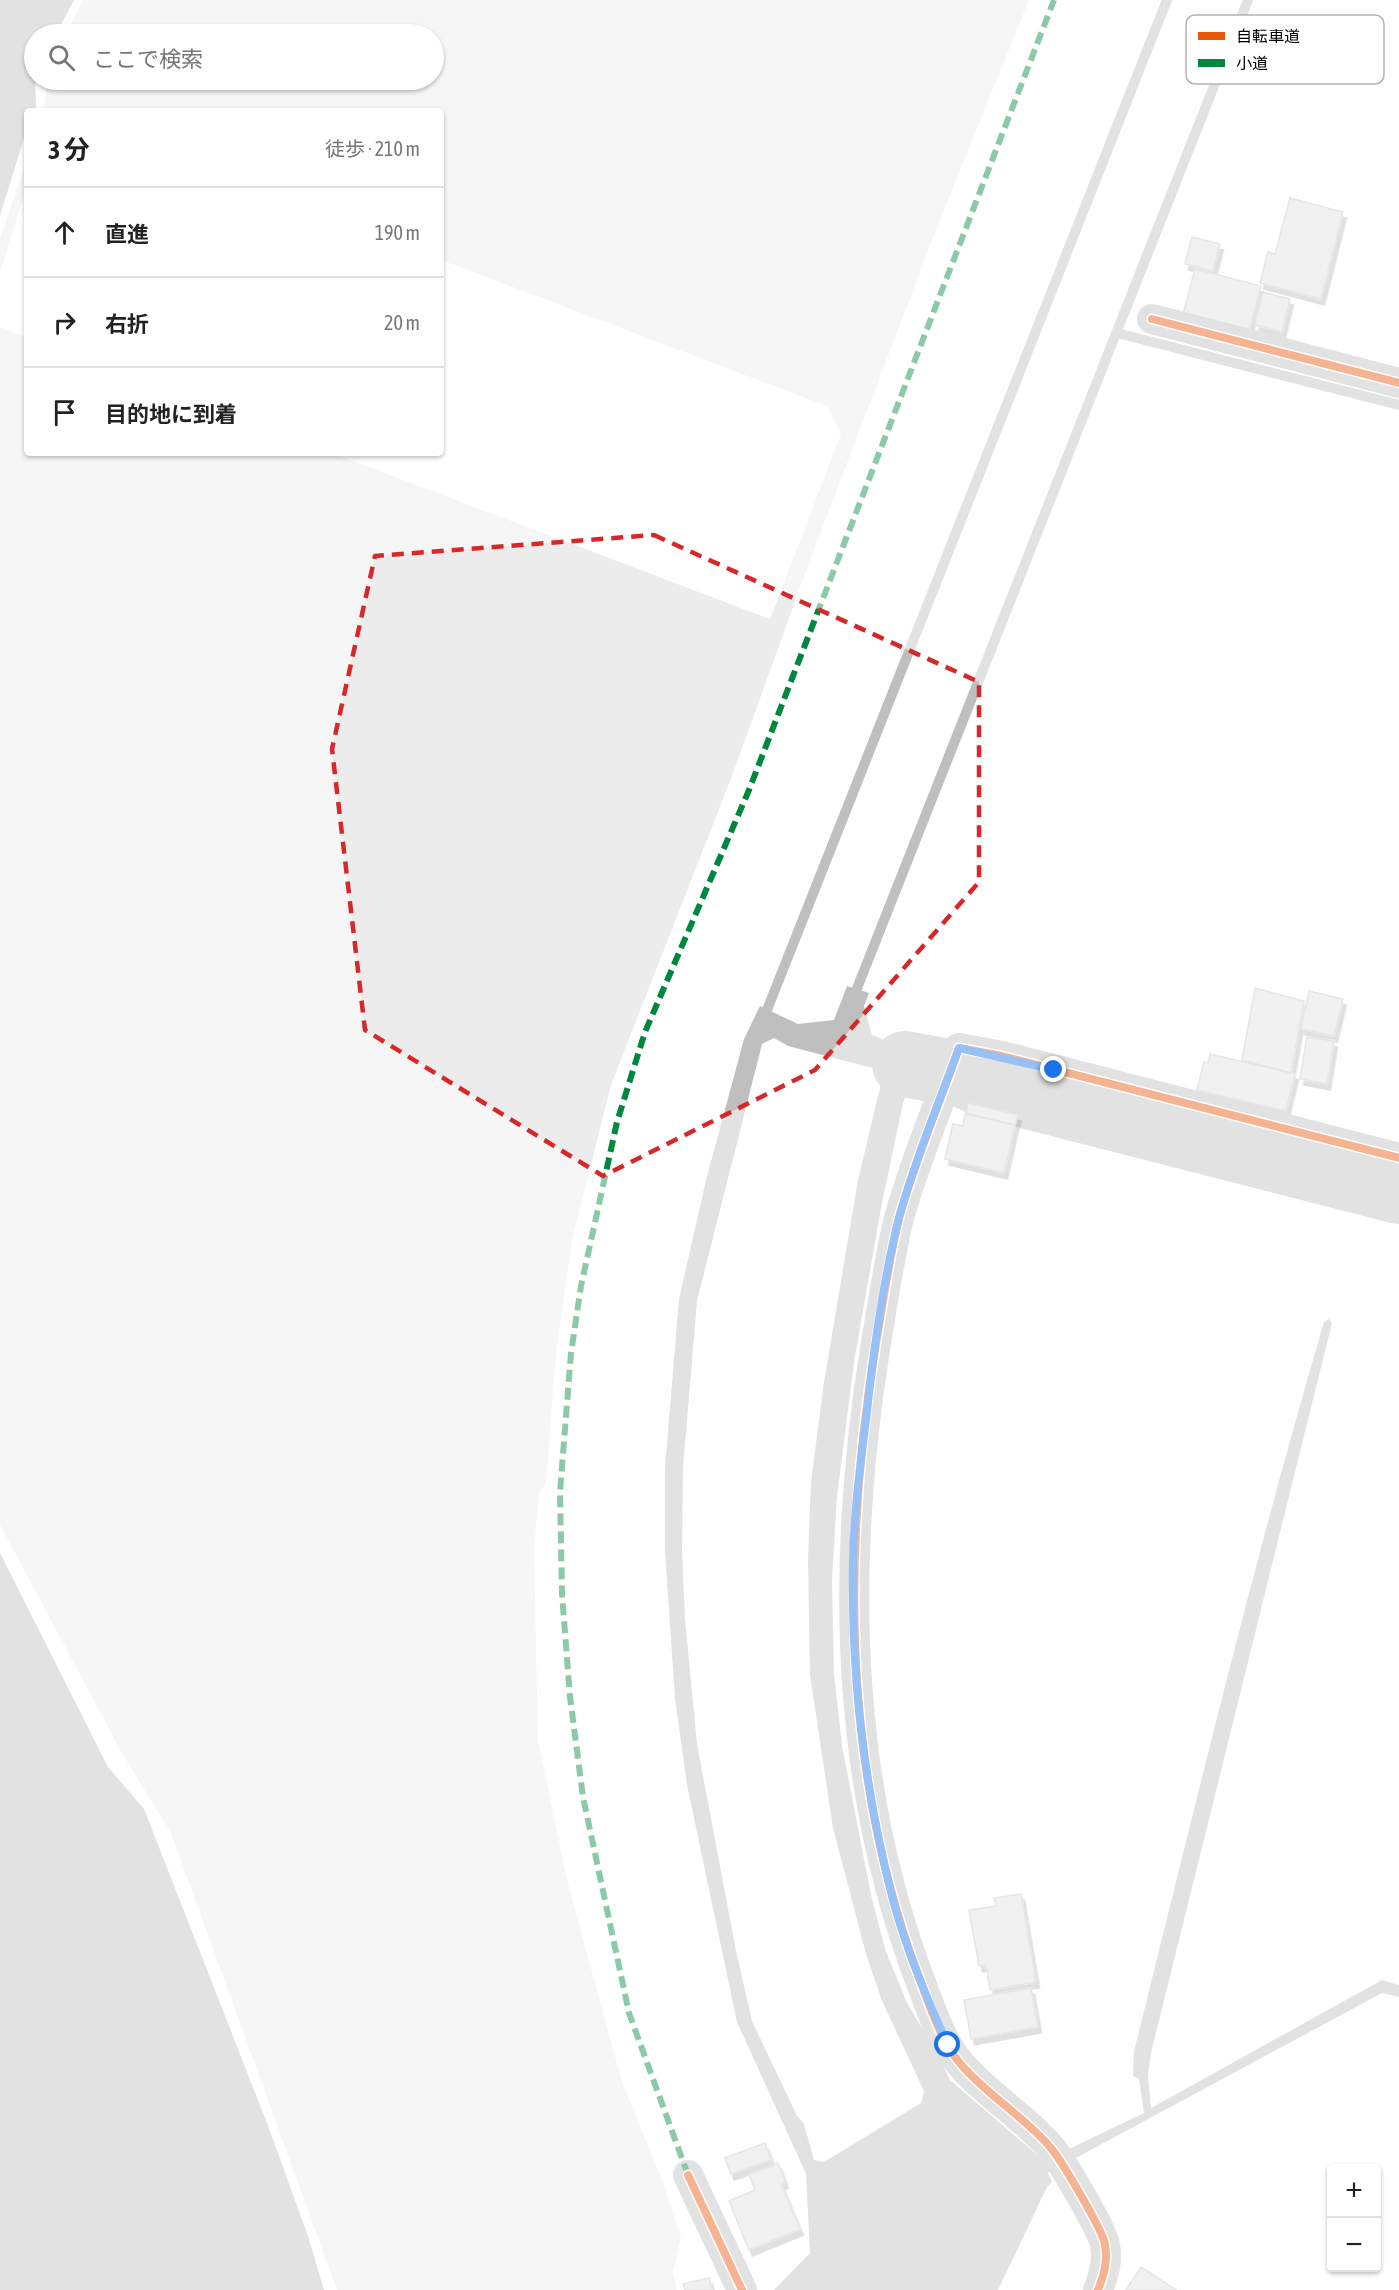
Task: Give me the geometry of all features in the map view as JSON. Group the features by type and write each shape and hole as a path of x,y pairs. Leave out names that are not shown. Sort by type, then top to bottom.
{"street":[{"path":"1152,319 1399,383"},
{"path":"1098,2290 1105,2274 1105,2242 1059,2161 965,2069 948,2045 922,1988 892,1897 869,1782 859,1707 853,1559 871,1377 899,1220 915,1166 959,1048 1002,1056 1399,1158"},
{"path":"688,2175 742,2290"}],"highlighted area":[{"path":"654,535 979,682 979,882 815,1070 603,1176 365,1030 332,749 375,556"}],"shaded area":[{"path":"0,0 74,0 61,24 24,24 24,90 35,90 36,108 24,108 24,138 0,216"},
{"path":"83,0 1029,0 938,225 810,560 732,776 611,1085 572,1240 556,1354 546,1483 539,1494 534,1549 538,1740 567,1880 622,2082 662,2180 681,2237 673,2272 677,2290 337,2290 171,1833 123,1755 0,1525 0,327 24,336 24,456 340,456 770,619 841,434 827,406 444,261 444,108 43,108 46,90 444,90 444,24 71,24"},
{"path":"24,168 24,196 0,272 0,238"},
{"path":"847,986 869,993 864,1006 872,1035 922,1055 903,1103 881,1208 854,1362 837,1496 832,1581 834,1674 842,1746 871,1895 885,1949 907,2003 935,2049 950,2080 1044,2161 1144,2113 1139,2079 1133,2076 1134,2051 1273,1503 1324,1322 1329,1319 1332,1323 1151,2053 1148,2075 1151,2108 1382,1980 1399,1985 1399,1997 1382,1993 1048,2173 1052,2182 1046,2189 998,2290 774,2290 810,2253 806,2174 737,2022 687,1785 675,1698 665,1551 665,1468 679,1299 706,1180 744,1039 760,1006 798,1024 834,1020","holes":["774,1038 788,1046 884,1071 858,1180 824,1382 811,1482 808,1559 810,1675 833,1828 866,1954 882,2001 924,2091 921,2103 824,2162 814,2160 804,2124 797,2116 752,2021 736,1951 697,1744 685,1619 682,1551 683,1468 697,1301 762,1044"]},
{"path":"0,1553 108,1767 144,1809 267,2123 308,2236 324,2290 0,2290"}],"building":[{"path":"1290,198 1343,212 1321,299 1260,283 1268,252 1275,254"},
{"path":"1192,237 1220,244 1213,271 1185,264"},
{"path":"1195,269 1261,286 1249,331 1183,314"},
{"path":"1263,292 1290,299 1282,332 1255,325"},
{"path":"1255,988 1304,1001 1291,1073 1242,1060"},
{"path":"1309,991 1343,999 1334,1036 1301,1029"},
{"path":"1307,1037 1334,1041 1327,1084 1300,1079"},
{"path":"1210,1054 1295,1074 1286,1111 1197,1090 1204,1062 1208,1063"},
{"path":"968,1103 1018,1115 1015,1125 966,1113"},
{"path":"965,1114 1015,1125 1004,1173 945,1159 953,1124 963,1126"},
{"path":"1021,1894 1036,1982 990,1990 986,1965 979,1966 969,1910 996,1906 994,1898"},
{"path":"1031,1988 1038,2027 971,2039 964,2000"},
{"path":"765,2143 771,2160 731,2174 725,2158"},
{"path":"778,2163 785,2182 781,2184 800,2229 749,2250 729,2201 755,2190 749,2175"},
{"path":"1141,2267 1176,2290 1126,2290"},
{"path":"709,2278 712,2290 685,2290 683,2284"}],"waterway":[{"path":"763,1020 1167,0"},
{"path":"1242,15 1248,0"},
{"path":"852,1001 1215,84"},
{"path":"1117,333 1399,405"},
{"path":"905,1064 965,1075 985,1085 1399,1191"}],"marked path":[{"path":"688,2175 629,2013 583,1797 570,1697 562,1594 560,1492 571,1353 581,1286 617,1122 645,1032 749,790 1054,0"}],"cycle path":[{"path":"1152,319 1399,383"},
{"path":"1098,2290 1105,2268 1105,2245 1072,2179 1050,2147 959,2062 940,2032 897,1910 877,1831 864,1750 856,1669 854,1587 857,1505 865,1424 876,1343 899,1218 959,1048 1002,1056 1399,1158"},
{"path":"688,2175 742,2290"}],"route":[{"path":"948,2045 922,1988 892,1897 867,1772 859,1707 853,1559 863,1440 871,1377 899,1220 915,1166 959,1048 1002,1056 1054,1070"}]}
